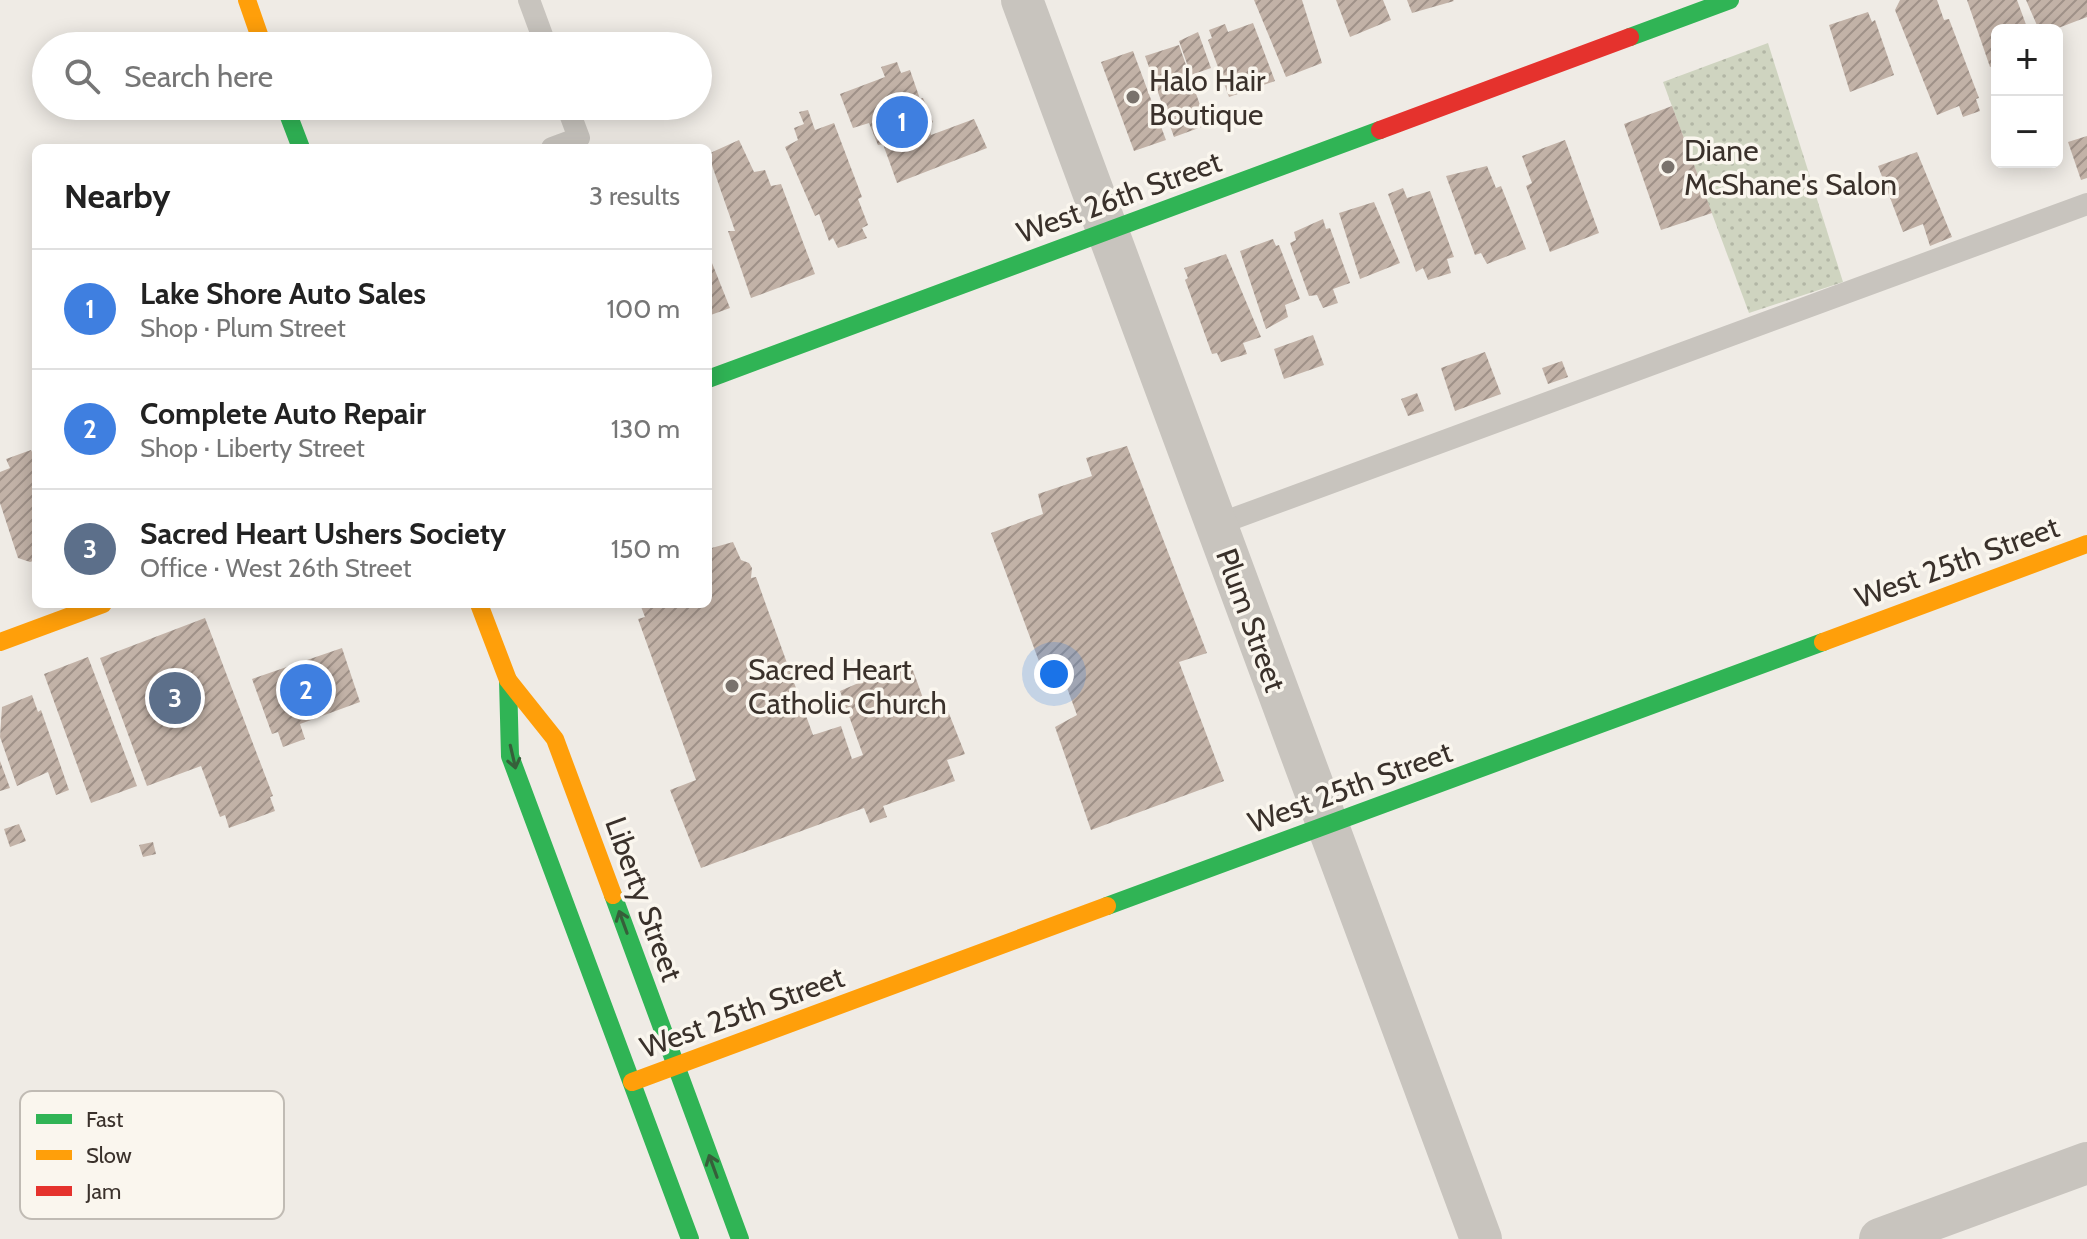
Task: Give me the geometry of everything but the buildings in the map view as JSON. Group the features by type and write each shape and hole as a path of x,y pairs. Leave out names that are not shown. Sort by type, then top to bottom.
{"main road":[{"path":"247,0 258,32"},
{"name":"West 26th Street","path":"712,378 1730,0"},
{"path":"290,120 299,144"},
{"name":"West 25th Street","path":"632,1082 2087,544"},
{"path":"0,642 92,608"},
{"name":"Liberty Street","path":"481,608 508,680 555,739 740,1239"},
{"name":"Liberty Street","path":"508,680 510,756 690,1239"}],"street":[{"name":"Plum Street","path":"1022,0 1481,1239"},
{"path":"1880,1239 2087,1163"}],"lane":[{"path":"529,0 541,32"},
{"path":"563,144 579,138 572,120"},
{"path":"1216,525 2087,204"}],"green space":[{"path":"1768,43 1843,282 1749,313 1663,82"}],"traffic: fast":[{"path":"1630,37 1730,0"},
{"path":"290,120 299,144"},
{"path":"712,378 1380,130"},
{"path":"1107,906 1823,642"},
{"path":"508,680 510,756 690,1239"},
{"path":"613,895 740,1239"}],"traffic: slow":[{"path":"247,0 258,32"},
{"path":"1823,642 2087,544"},
{"path":"0,642 92,608"},
{"path":"481,608 508,680 555,739 613,895"},
{"path":"632,1082 1107,906"}],"traffic: jam":[{"path":"1380,130 1630,37"}],"place":[{"name":"Halo Hair Boutique","path":"1133,97"},
{"name":"Lake Shore Auto Sales","path":"902,122"},
{"name":"Diane McShane's Salon","path":"1668,167"},
{"name":"Sacred Heart Catholic Church","path":"732,686"},
{"name":"Complete Auto Repair","path":"306,690"},
{"name":"Sacred Heart Ushers Society","path":"175,698"}]}
